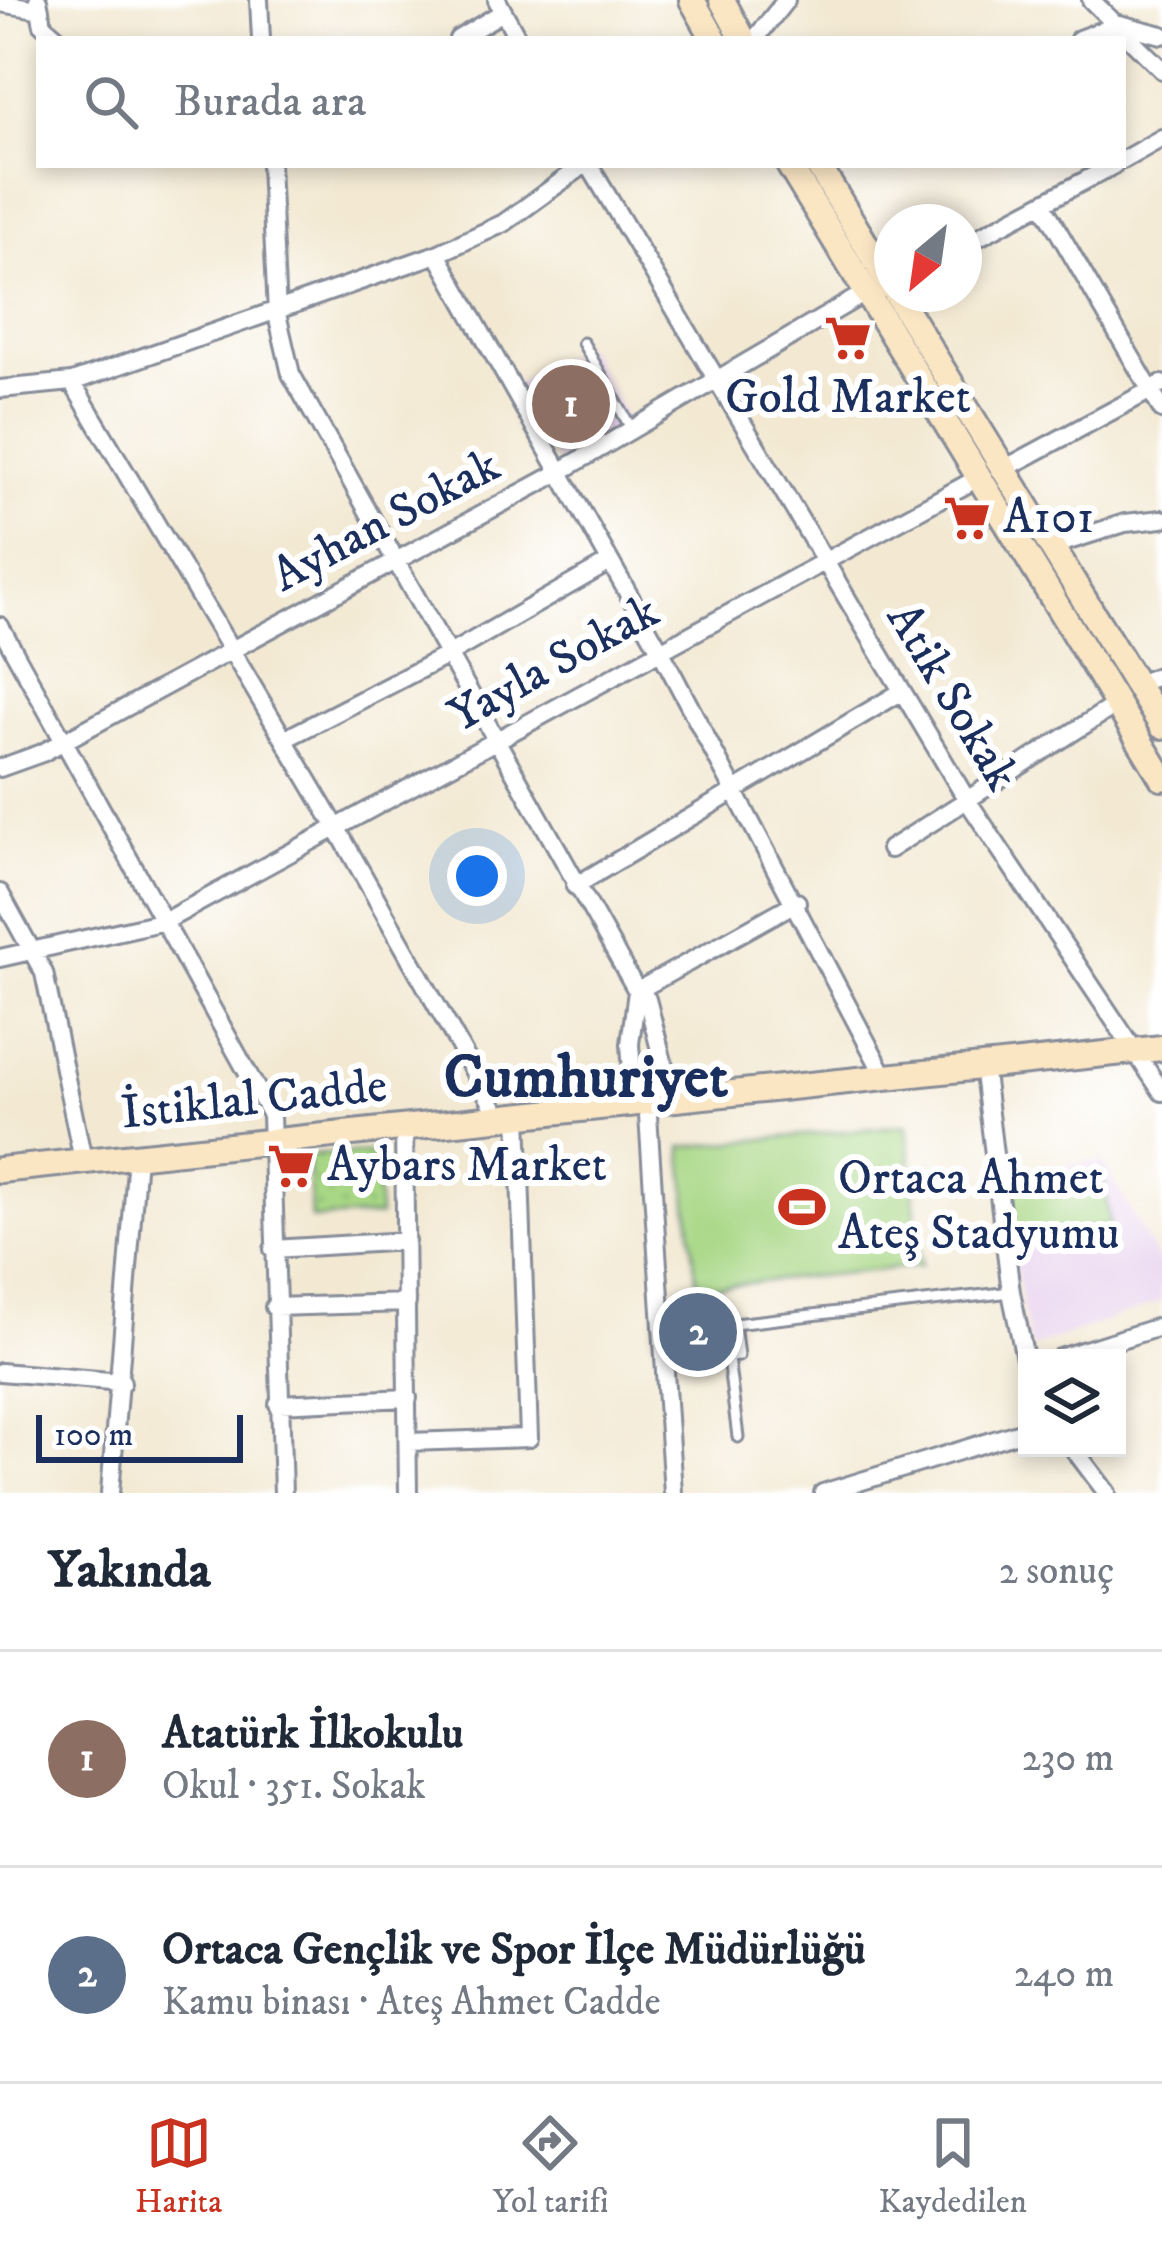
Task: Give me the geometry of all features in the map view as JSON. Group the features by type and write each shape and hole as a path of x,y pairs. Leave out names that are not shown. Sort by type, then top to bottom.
{"main road":[{"path":"692,0 712,36"},
{"path":"722,0 741,36"},
{"path":"791,168 874,272"},
{"path":"820,168 874,265"},
{"path":"901,312 1162,778"},
{"path":"992,473 1053,546 1162,726"},
{"name":"İstiklal Cadde","path":"0,1170 883,1073 1162,1048"}],"street":[{"path":"259,0 261,36"},
{"path":"757,36 785,0"},
{"path":"1091,0 1162,70"},
{"path":"0,3 37,5 43,25 56,36"},
{"path":"462,36 500,6 516,36"},
{"path":"1087,36 1119,24 1162,35"},
{"path":"1126,158 1162,138"},
{"path":"270,168 277,314 291,374 575,886 637,991 647,999 662,1039 651,1099 673,1493"},
{"path":"0,389 72,382 177,341 277,314 437,254 503,223 582,168"},
{"name":"Atik Sokak","path":"588,168 968,800 1162,1092"},
{"path":"982,236 1109,168"},
{"path":"1043,205 1156,387 1162,410"},
{"path":"437,254 556,474 660,650 797,902 883,1073"},
{"name":"Ayhan Sokak","path":"0,768 230,651 556,474 714,377 874,295"},
{"path":"72,382 508,1116 529,1438 408,1442"},
{"name":"Yayla Sokak","path":"0,958 165,921 660,650 1156,387"},
{"path":"1053,546 1124,523 1162,519"},
{"path":"285,739 446,656 608,563"},
{"path":"0,626 271,1115 283,1493"},
{"path":"1136,683 1162,675"},
{"path":"575,886 901,692"},
{"path":"890,849 1117,704"},
{"path":"0,893 28,952 44,973 83,1160"},
{"path":"637,991 797,902"},
{"path":"637,991 630,1044 651,1099"},
{"path":"983,1065 1011,1292 1023,1349"},
{"path":"396,1493 408,1493 404,1126"},
{"path":"110,1493 137,1156"},
{"path":"273,1249 406,1241"},
{"path":"274,1307 407,1303"},
{"path":"1089,1349 1162,1326"},
{"path":"0,1372 122,1382"},
{"path":"278,1404 408,1398"},
{"path":"823,1493 1018,1433"},
{"path":"1080,1457 1107,1493"}],"lane":[{"path":"583,343 632,428"},
{"path":"666,1364 738,1357 734,1324 1011,1292"},
{"path":"728,1358 738,1437"}],"shaded area":[{"path":"585,346 628,421 557,462 513,386"},
{"path":"1102,1160 1162,1267 1162,1301 1030,1348 999,1175"}],"green space":[{"name":"Ortaca Ahmet Ateş Stadyumu","path":"907,1125 921,1266 697,1288 682,1147"},
{"path":"376,1152 379,1216 311,1219 308,1155"},
{"path":"1102,1172 1110,1226 1011,1240 1003,1186"}],"place":[{"name":"Gold Market","path":"848,338"},
{"name":"Atatürk İlkokulu","path":"571,404"},
{"name":"A101","path":"967,518"},
{"name":"Aybars Market","path":"291,1166"},
{"name":"Ortaca Ahmet Ateş Stadyumu","path":"802,1207"},
{"name":"Ortaca Gençlik ve Spor İlçe Müdürlüğü","path":"698,1332"}],"district":[{"name":"Cumhuriyet","path":"586,1078"}]}
